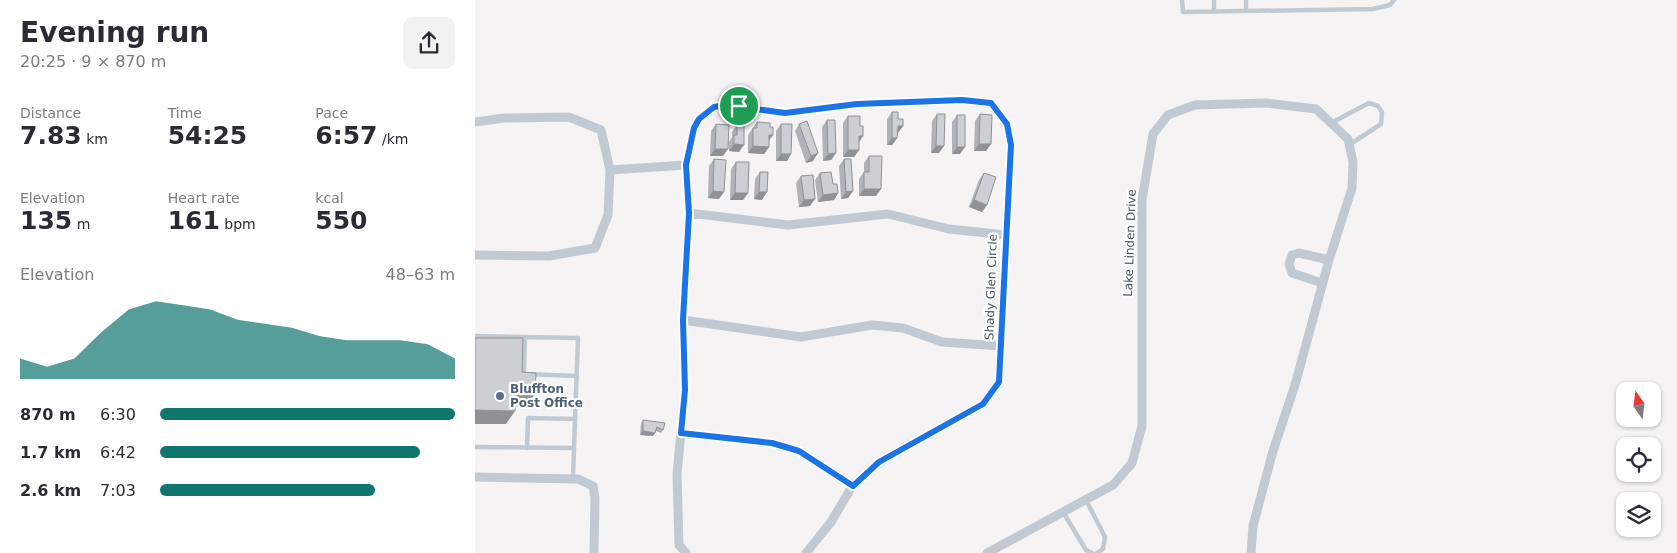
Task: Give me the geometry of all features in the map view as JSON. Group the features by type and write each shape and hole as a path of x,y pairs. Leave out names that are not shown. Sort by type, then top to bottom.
{"street":[{"name":"Shady Glen Circle","path":"686,553 679,545 677,474 685,390 683,320 689,213 686,165 694,128 703,115 714,107 732,106 785,113 857,104 962,100 991,103 1007,124 1011,145 999,382 983,404 879,462 853,486 831,522 806,553"},
{"name":"Lake Linden Drive","path":"987,553 1113,485 1132,463 1142,426 1141,200 1153,134 1167,116 1195,106 1266,103 1316,109 1347,140 1349,145"},
{"path":"475,122 504,118 569,117 601,130 610,170 608,215 595,248 549,256 475,255"},
{"path":"1251,553 1253,526 1273,451 1295,385 1322,283 1352,188 1353,162 1349,145"},
{"path":"610,170 686,165"},
{"path":"689,213 788,225 888,214 949,229 1006,235"},
{"path":"1322,283 1292,273 1289,264 1292,255 1299,253 1329,260"},
{"path":"683,320 801,337 872,326 903,328 942,342 1001,346"},
{"path":"681,433 772,443 799,451 853,486"},
{"path":"475,477 573,478 593,486 595,498 594,553"}],"lane":[{"path":"1182,0 1183,12 1373,9 1390,5 1394,0"},
{"path":"1214,0 1214,11"},
{"path":"1245,0 1246,11"},
{"path":"1331,123 1369,103 1378,106 1382,112 1381,124 1349,145"},
{"path":"475,336 578,338 573,478"},
{"path":"525,337 524,374 577,376"},
{"path":"527,448 528,418 575,419"},
{"path":"475,447 574,448"},
{"path":"1086,500 1105,537 1103,549 1097,553"},
{"path":"1063,512 1086,550 1092,553"}],"building":[{"path":"892,112 898,112 898,119 903,119 903,126 898,126 897,138 892,138"},
{"path":"937,114 945,114 944,146 936,146"},
{"path":"980,114 992,115 991,144 979,144"},
{"path":"957,115 965,115 965,147 957,147"},
{"path":"848,116 860,116 863,136 859,136 859,150 848,150"},
{"path":"827,120 835,120 836,153 828,154"},
{"path":"807,121 818,153 811,156 799,124"},
{"path":"757,122 770,123 770,127 773,127 773,135 769,135 769,147 753,146 753,128 757,128"},
{"path":"716,124 729,125 728,149 715,149"},
{"path":"781,124 792,124 791,154 781,154"},
{"path":"737,125 744,125 744,145 734,144 734,135 737,135"},
{"path":"869,156 882,156 881,189 864,189 864,172 869,172"},
{"path":"714,159 726,160 724,192 713,191"},
{"path":"844,159 851,159 853,191 846,192"},
{"path":"736,162 749,162 748,193 735,193"},
{"path":"760,172 768,172 767,192 759,192"},
{"path":"831,172 833,184 837,184 838,193 823,195 820,173"},
{"path":"984,173 996,177 987,205 974,200"},
{"path":"813,175 815,199 804,200 801,176"},
{"name":"Bluffton Post Office","path":"475,338 523,338 522,372 536,373 535,394 516,392 515,411 475,410"},
{"path":"643,420 665,423 663,430 657,427 655,433 643,431"}],"place":[{"name":"Bluffton Post Office","path":"500,396"}],"route":[{"path":"962,100 991,103 1007,124 1011,145 999,382 983,404 879,462 853,486 799,451 772,443 681,433 685,390 683,320 689,213 686,165 690,141 694,128 706,111 714,107 726,105 739,106 785,113 857,104 962,100"}]}
